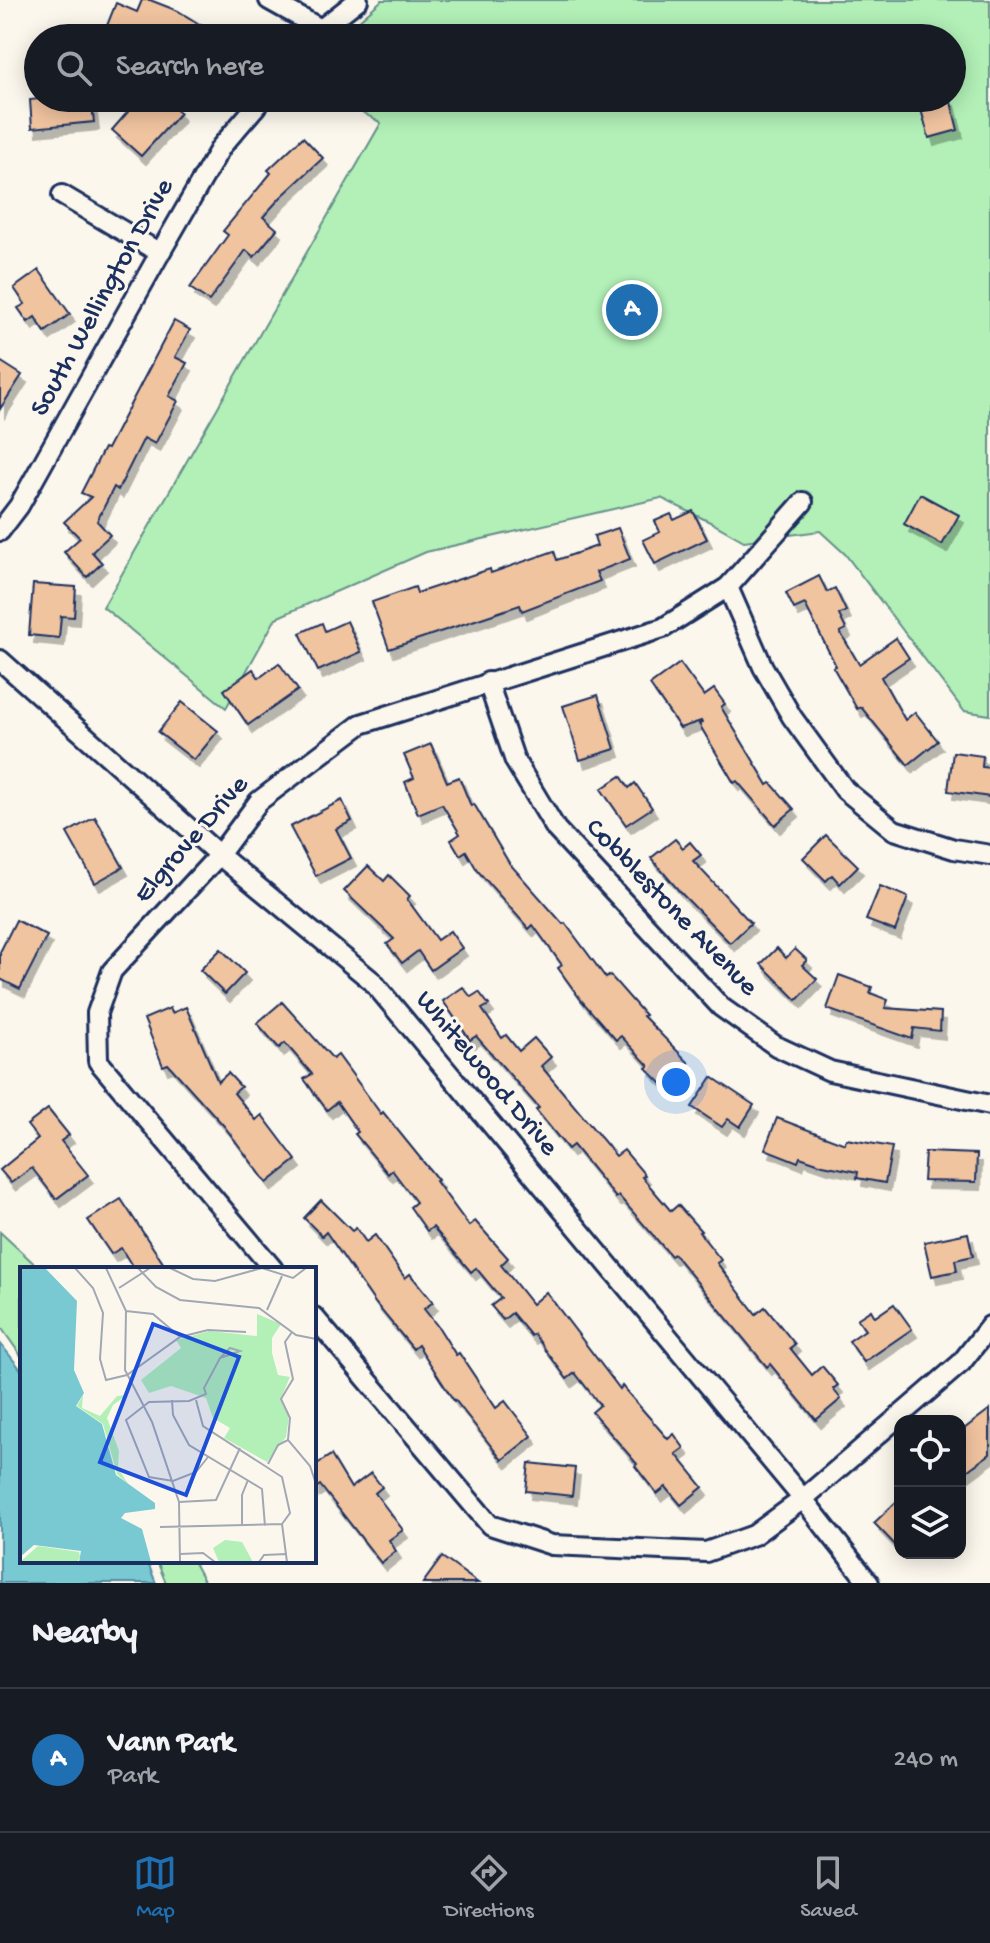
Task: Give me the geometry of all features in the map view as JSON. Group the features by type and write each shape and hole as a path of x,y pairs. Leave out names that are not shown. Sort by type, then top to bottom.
{"street":[{"path":"269,0 303,24"},
{"path":"329,24 358,0"},
{"name":"South Wellington Drive","path":"0,531 19,506 221,147 251,112"},
{"path":"62,195 160,253"},
{"name":"Elgrove Drive","path":"271,1267 98,1061 97,1013 112,971 219,855 259,801 361,724 663,628 728,587 803,502"},
{"path":"728,587 763,667 792,717 845,790 894,830 954,849 990,855"},
{"name":"Whitewood Drive","path":"0,660 219,855 372,981 803,1499 869,1583"},
{"name":"Cobblestone Avenue","path":"488,682 515,761 556,829 721,1007 776,1046 830,1071 990,1105"},
{"path":"316,1319 490,1525 552,1545 706,1552 754,1535 803,1499 961,1363 990,1326"}],"green space":[{"path":"382,0 990,0 990,715 964,711 845,554 820,531 744,541 661,498 426,552 276,618 226,708 103,607 381,123 362,112 966,112 966,24 355,24"},
{"path":"0,1232 38,1267 20,1267 20,1354 0,1326"},
{"path":"158,1563 194,1563 205,1583 166,1583"}],"water":[{"path":"0,1343 20,1368 20,1563 148,1563 156,1583 0,1583"}],"building":[{"path":"142,0 150,0 199,24 108,24 116,3 137,12"},
{"path":"31,112 93,112 94,122 32,128"},
{"path":"128,112 180,113 141,156 112,130"},
{"path":"922,112 954,112 958,130 929,138"},
{"path":"303,137 323,158 263,217 277,229 254,257 246,250 209,301 190,288 228,235 223,231 271,173 268,170"},
{"path":"39,270 70,314 45,332 35,317 28,322 18,308 25,304 14,288"},
{"path":"174,321 190,330 175,357 187,363 169,396 178,401 155,444 144,438 118,490 114,487 97,521 110,535 92,552 102,563 87,577 64,552 80,538 64,522 91,497 81,493"},
{"path":"0,361 22,375 0,409"},
{"path":"920,494 959,515 942,545 904,524"},
{"path":"693,511 707,539 655,564 643,540 660,532 655,521 671,514 674,520"},
{"path":"618,528 630,559 596,572 600,581 522,611 520,605 389,649 372,602 415,587 417,593 490,569 491,573 554,551 557,560 597,546 594,536"},
{"path":"819,576 827,592 835,588 846,611 839,615 846,629 840,632 859,664 896,638 909,658 881,677 905,720 915,712 938,741 908,765 861,707 857,709 833,667 836,666 805,604 794,609 786,593"},
{"path":"33,584 76,587 74,617 61,616 59,638 29,635"},
{"path":"347,621 361,652 318,671 300,633 322,623 325,631"},
{"path":"279,663 298,690 248,725 224,690 253,669 259,678"},
{"path":"680,663 704,696 714,689 725,704 721,707 768,785 771,783 794,809 775,825 737,781 734,783 699,724 701,721 680,728 650,685"},
{"path":"598,695 615,749 580,760 563,706"},
{"path":"182,702 218,731 194,760 158,732"},
{"path":"431,744 447,782 459,777 471,806 474,804 509,863 565,923 606,978 610,975 643,1016 689,1063 665,1087 621,1036 616,1040 581,1000 558,968 562,965 533,925 529,929 477,870 466,851 460,855 451,840 460,834 442,804 418,814 405,782 414,778 404,755"},
{"path":"953,752 983,756 982,767 990,768 990,797 948,791"},
{"path":"621,776 629,788 635,783 652,808 626,825 601,789"},
{"path":"342,800 352,821 336,829 351,858 316,876 290,827"},
{"path":"95,817 123,867 95,883 67,833"},
{"path":"826,835 858,866 840,884 832,875 826,881 803,858"},
{"path":"675,839 683,848 690,842 701,855 693,861 751,923 730,943 651,858"},
{"path":"368,866 384,881 389,875 410,896 407,899 437,940 450,931 462,948 431,970 418,951 402,963 387,944 394,939 344,891"},
{"path":"880,886 908,897 895,931 866,920"},
{"path":"16,920 47,936 20,989 0,979 0,952"},
{"path":"777,948 786,958 795,949 807,960 802,965 817,979 797,1000 761,964"},
{"path":"221,949 245,973 225,994 200,970"},
{"path":"839,975 872,987 870,993 888,1000 885,1008 941,1012 940,1031 914,1028 912,1039 827,1009"},
{"path":"463,987 471,997 479,992 489,1005 482,1009 502,1038 506,1035 519,1051 534,1038 551,1057 541,1066 616,1156 624,1150 671,1211 678,1205 701,1231 721,1260 717,1263 756,1314 765,1307 795,1344 790,1348 812,1375 822,1366 838,1385 833,1389 841,1399 816,1420 770,1364 767,1367 674,1254 671,1256 619,1196 616,1198 573,1145 568,1149 536,1110 539,1108 476,1036 470,1040 443,1001"},
{"path":"282,1002 333,1059 338,1055 381,1114 383,1112 438,1180 469,1226 475,1221 508,1258 501,1265 532,1304 546,1292 620,1389 622,1386 668,1439 674,1434 684,1448 676,1454 703,1487 681,1505 666,1487 657,1494 635,1466 637,1464 592,1412 600,1405 575,1373 567,1379 534,1334 531,1336 512,1313 503,1320 491,1306 501,1298 476,1268 471,1272 433,1227 427,1231 410,1207 416,1202 392,1170 388,1174 355,1134 358,1132 337,1102 327,1110 304,1079 312,1074 285,1043 279,1048 257,1023"},
{"path":"186,1007 218,1082 228,1073 241,1087 234,1093 256,1120 262,1115 296,1160 267,1183 224,1126 168,1064 163,1066 144,1019 170,1008 172,1013"},
{"path":"712,1077 754,1105 740,1127 728,1119 722,1127 692,1107"},
{"path":"48,1109 69,1135 61,1141 88,1175 56,1199 32,1168 11,1183 0,1170 38,1139 27,1125"},
{"path":"777,1118 845,1144 846,1139 892,1147 885,1183 857,1178 858,1172 800,1157 798,1162 765,1149"},
{"path":"925,1152 977,1154 976,1182 923,1181"},
{"path":"121,1199 166,1267 133,1267 121,1248 111,1254 88,1220"},
{"path":"321,1200 352,1231 356,1228 366,1242 375,1235 405,1278 410,1274 433,1302 424,1309 456,1355 459,1353 496,1408 505,1401 532,1436 502,1460 454,1401 418,1345 413,1349 376,1304 326,1232 322,1236 304,1218"},
{"path":"968,1233 973,1256 955,1260 957,1271 932,1276 924,1242"},
{"path":"894,1304 912,1329 864,1362 849,1341 865,1330 857,1319 871,1310 875,1317"},
{"path":"990,1409 990,1454 966,1472 966,1427"},
{"path":"331,1455 351,1488 371,1473 382,1487 375,1493 403,1530 389,1540 396,1551 381,1563 320,1485 316,1488 316,1465"},
{"path":"529,1463 575,1468 572,1496 526,1491"},
{"path":"894,1504 894,1544 874,1523"},
{"path":"442,1557 478,1583 423,1583"}],"place":[{"name":"Vann Park","path":"632,310"}]}
